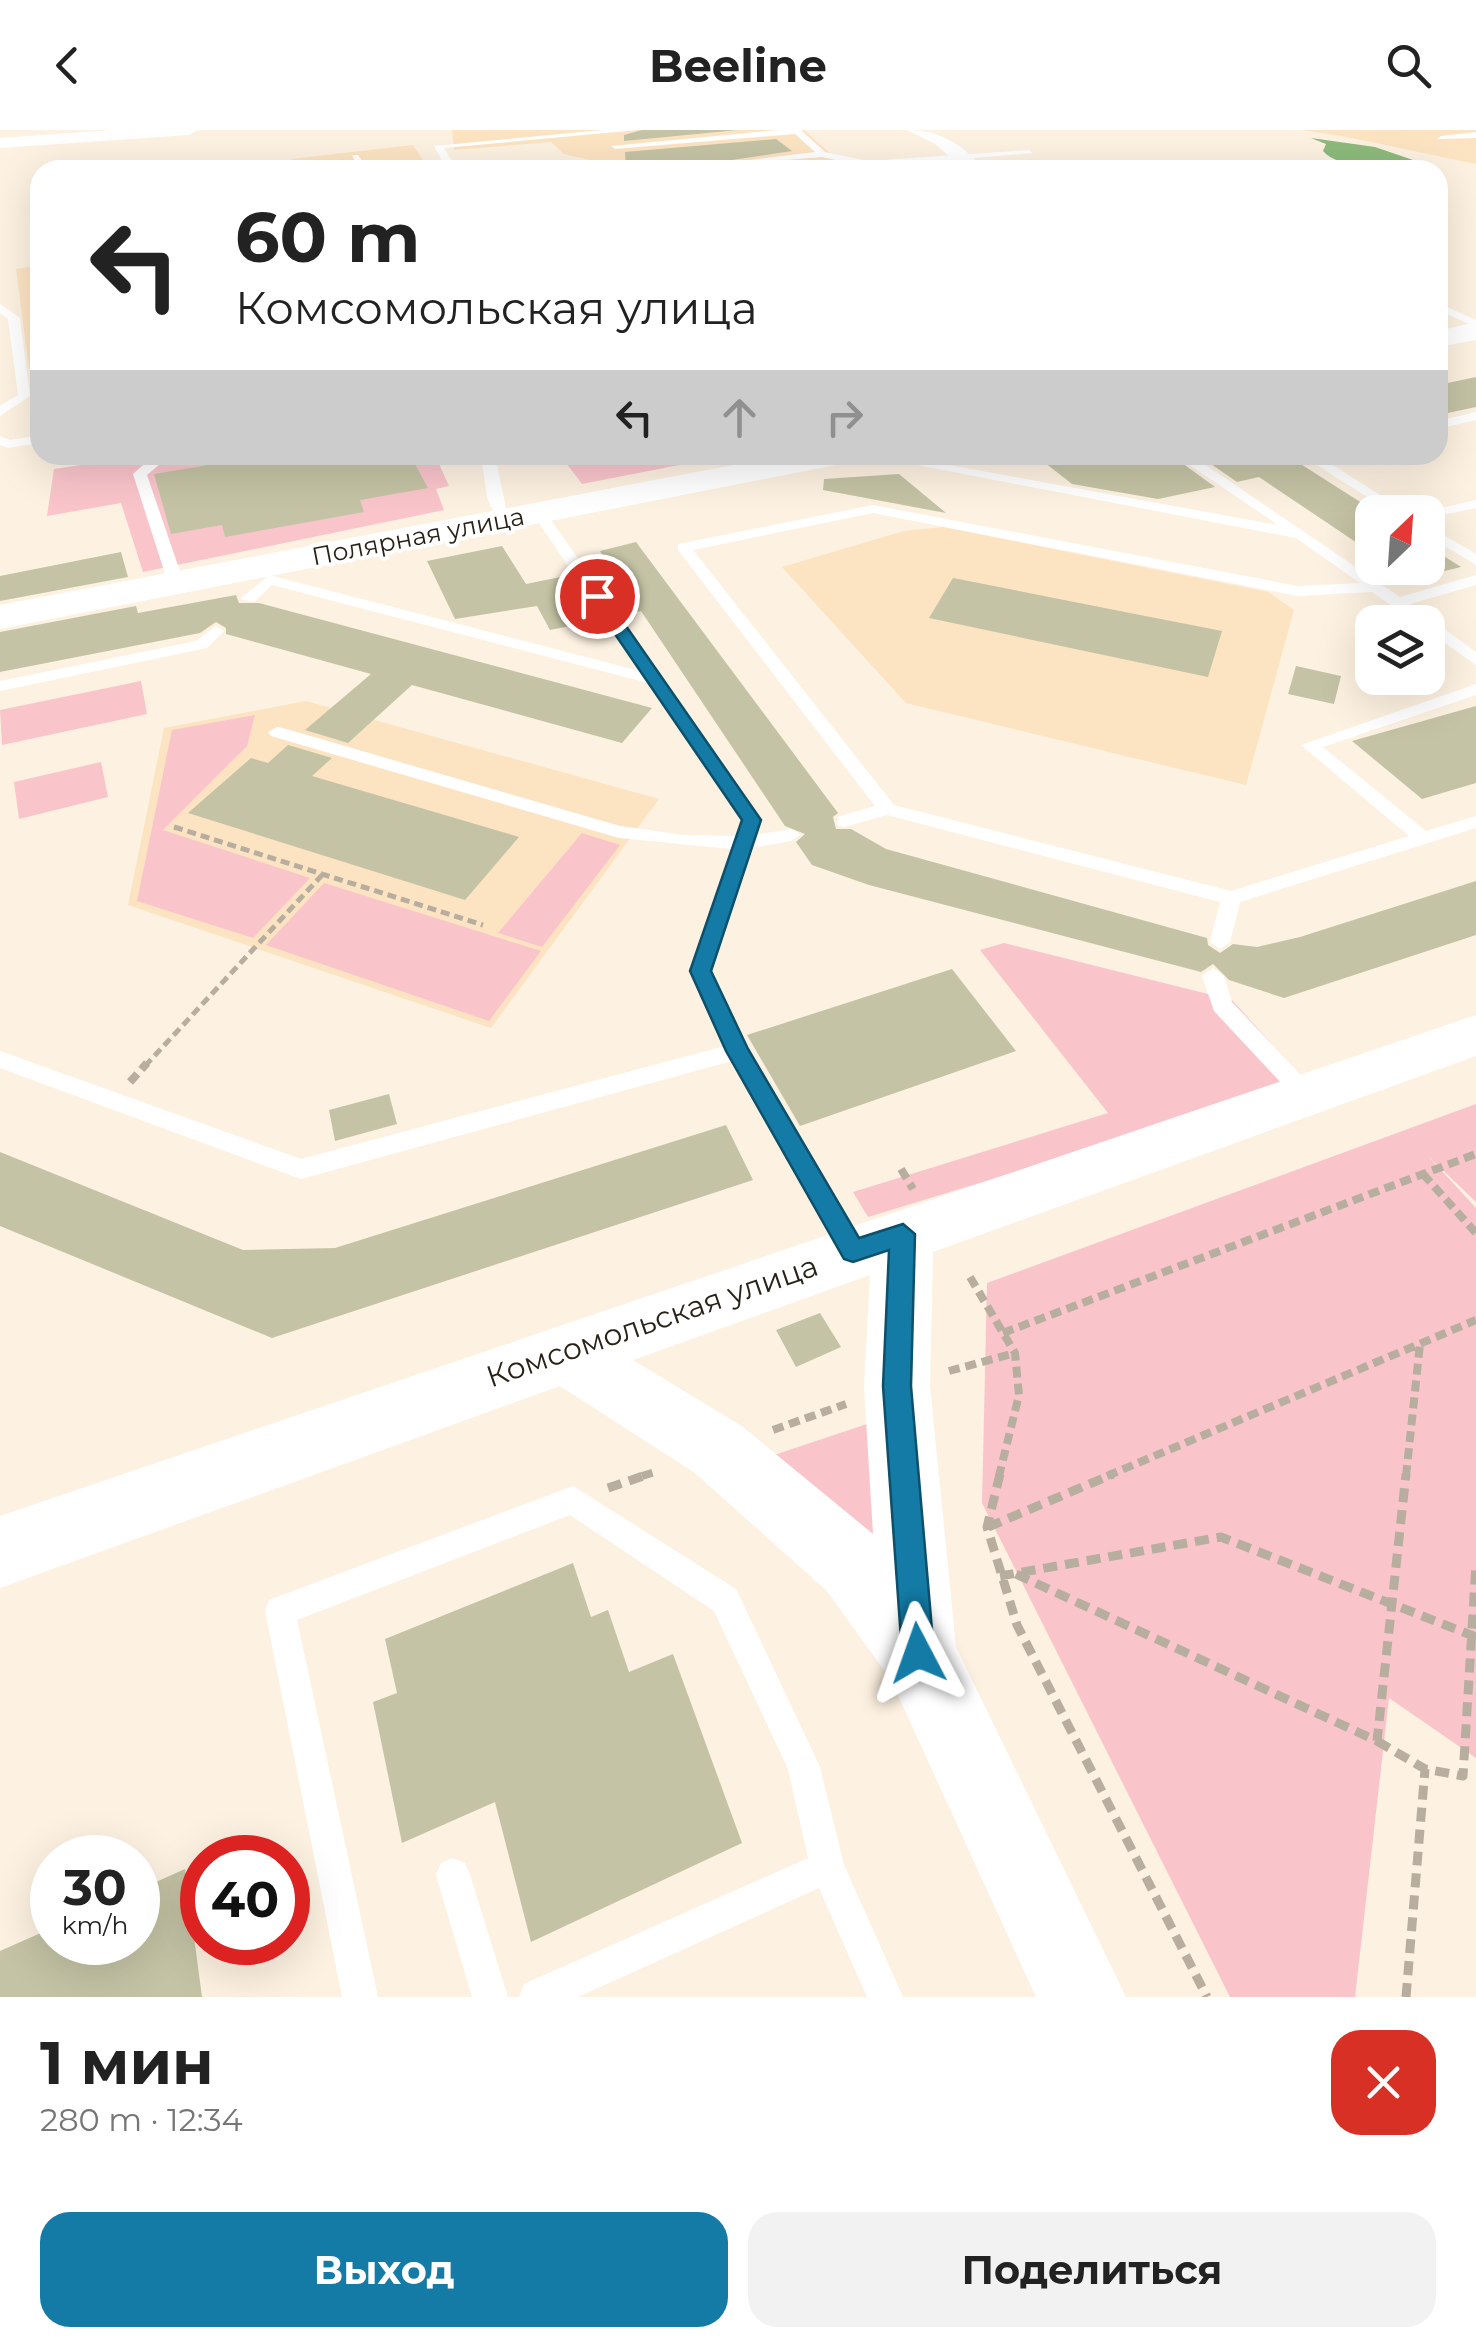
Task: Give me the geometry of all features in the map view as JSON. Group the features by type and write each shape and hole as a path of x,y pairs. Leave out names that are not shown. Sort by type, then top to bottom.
{"street":[{"path":"0,143 188,130"},
{"path":"916,130 941,140 965,160"},
{"path":"1448,336 1476,328"},
{"name":"Полярная улица","path":"0,618 176,583 260,582 522,516 785,465"},
{"name":"Комсомольская улица","path":"0,1552 562,1352 1476,1036"},
{"path":"878,1243 897,1386 918,1653"},
{"path":"562,1352 719,1450 852,1566 918,1653 1082,1997"}],"lane":[{"path":"438,146 458,130"},
{"path":"438,146 634,130"},
{"path":"601,147 796,130 822,154"},
{"path":"1441,139 1476,135"},
{"path":"700,154 811,144"},
{"path":"438,146 446,160"},
{"path":"914,160 1028,153"},
{"path":"766,160 822,154 850,160"},
{"path":"0,308 14,318 24,396 0,412"},
{"path":"1448,312 1476,328"},
{"path":"1448,423 1476,416"},
{"path":"4,442 30,440"},
{"path":"152,465 140,474 176,583"},
{"path":"489,465 494,498 522,516 655,680 751,820 700,971 738,1051 878,1243"},
{"path":"897,465 1300,534"},
{"path":"1197,465 1401,605"},
{"path":"1324,465 1373,495"},
{"path":"887,809 683,547 879,502 1298,590 1375,587"},
{"path":"1445,510 1476,504"},
{"path":"1445,541 1476,560"},
{"path":"1398,603 1476,580"},
{"path":"260,582 655,680"},
{"path":"0,686 201,645 216,632"},
{"path":"1445,638 1476,660"},
{"path":"1423,838 1310,744 1476,689"},
{"path":"277,732 619,832 666,840 744,841 791,835"},
{"path":"844,821 887,809 1231,898 1476,822"},
{"path":"1220,942 1231,898"},
{"path":"1213,976 1222,1005 1306,1095"},
{"path":"0,1058 301,1170 738,1051"},
{"path":"360,1997 280,1611 573,1500 725,1600 804,1767 826,1866 885,1997"},
{"path":"537,1997 826,1866"},
{"path":"453,1875 490,1997"}],"path":[{"path":"174,827 484,925"},
{"path":"113,1100 323,874"},
{"path":"1003,1333 1476,1154"},
{"path":"1422,1174 1476,1232"},
{"path":"970,1276 1015,1353 1020,1395 987,1528 999,1576 1017,1624 1206,1997"},
{"path":"987,1528 1476,1320"},
{"path":"1378,1740 1420,1344"},
{"path":"573,1500 897,1386 1015,1353"},
{"path":"999,1576 1221,1537 1474,1636"},
{"path":"1016,1574 1378,1740 1424,1769 1463,1776 1476,1564"},
{"path":"1406,1997 1424,1769"}],"shaded area":[{"path":"452,130 804,130 838,160 590,160 564,154 551,142 454,150"},
{"path":"1302,130 1476,130 1476,164 1347,137"},
{"path":"1311,138 1375,147 1413,160 1338,160 1323,151 1326,144"},
{"path":"413,145 423,160 293,160"},
{"path":"30,267 29,368 16,269"},
{"path":"81,465 440,465 449,486 436,489 444,510 143,572 121,503 47,516 54,469"},
{"path":"568,465 679,465 582,484"},
{"path":"943,527 1268,592 1294,610 1246,785 906,703 782,567 904,531"},
{"path":"141,681 147,714 2,745 0,710"},
{"path":"306,701 659,799 491,1028 128,905 164,728"},
{"path":"255,715 247,746 163,830 310,878 253,938 137,901 172,730"},
{"path":"101,762 108,797 19,819 14,782"},
{"path":"582,833 620,845 542,947 498,933"},
{"path":"324,883 541,951 489,1021 266,945"},
{"path":"1004,943 1232,1000 1307,1083 868,1217 853,1192 1108,1113 980,950"},
{"path":"1476,1104 1476,1202 1429,1157 1476,1208 1476,1758 1389,1698 1355,1997 1230,1997 982,1503 987,1283"},
{"path":"894,1415 897,1556 768,1457"}],"building":[{"path":"642,130 738,130 624,141 624,135"},
{"path":"776,139 792,151 731,160 625,160 625,152"},
{"path":"1476,377 1476,407 1448,413 1448,383"},
{"path":"208,465 415,465 428,488 360,500 364,512 225,537 222,525 171,534 154,474"},
{"path":"1048,465 1185,465 1215,487 1158,499 1072,484"},
{"path":"1212,465 1302,465 1355,499 1355,542 1259,477 1237,482"},
{"path":"899,474 946,513 823,490 824,479"},
{"path":"636,542 838,813 833,817 836,829 851,829 886,849 1207,938 1208,945 1220,953 1233,944 1257,947 1300,937 1476,881 1476,935 1284,998 1229,980 1213,964 1201,972 869,885 812,865 796,842 805,834 785,826 641,611 622,615 591,571 611,567 600,551"},
{"path":"502,546 526,584 570,575 600,620 550,630 537,606 455,619 427,561"},
{"path":"121,552 128,577 0,601 0,576"},
{"path":"1445,557 1461,567 1445,571"},
{"path":"953,578 1222,631 1208,677 929,618"},
{"path":"236,595 239,603 259,603 652,708 622,743 412,685 348,743 305,730 371,674 226,634 226,628 216,622 200,633 0,672 0,632 136,606 138,613"},
{"path":"1296,666 1341,676 1334,704 1288,694"},
{"path":"1476,706 1476,783 1422,799 1352,741"},
{"path":"288,745 332,758 312,776 519,837 465,900 188,813 251,758 268,763"},
{"path":"952,969 1016,1051 800,1126 747,1035"},
{"path":"389,1094 397,1124 335,1141 329,1110"},
{"path":"726,1125 753,1180 272,1338 0,1226 0,1152 243,1250 335,1248"},
{"path":"820,1313 841,1347 796,1367 776,1330"},
{"path":"573,1563 591,1617 608,1610 629,1672 673,1654 742,1843 531,1942 495,1802 402,1843 373,1702 397,1693 385,1639"},
{"path":"180,1871 180,1965 198,1965 202,1997 0,1997 0,1951 30,1938 30,1965 160,1965 160,1880"}],"route":[{"path":"597,596 751,820 700,971 738,1051 853,1251 903,1234 897,1386 918,1653"}]}
